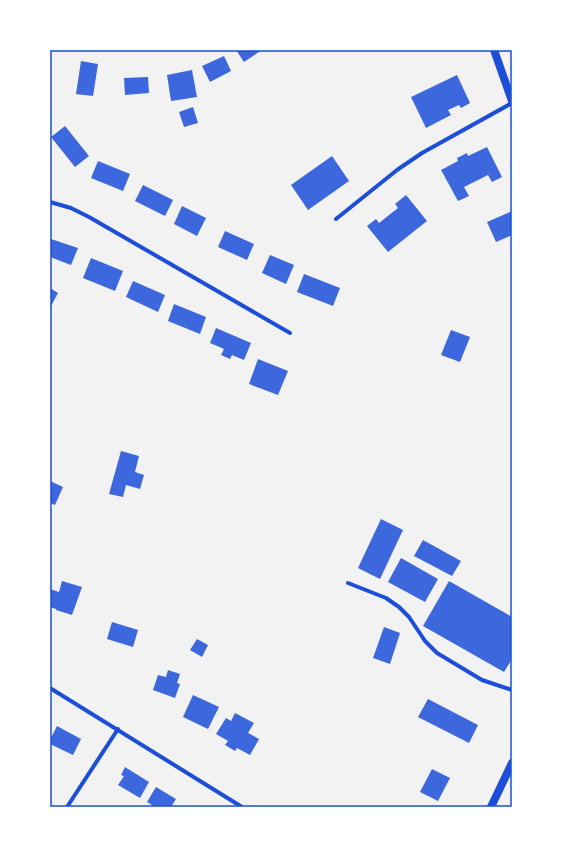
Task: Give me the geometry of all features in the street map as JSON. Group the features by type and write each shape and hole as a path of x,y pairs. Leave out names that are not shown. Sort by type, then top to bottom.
{"main road":[{"path":"494,50 512,102"},
{"path":"490,807 512,763"}],"street":[{"path":"336,219 397,170 422,153 512,102"},
{"path":"50,202 71,208 89,216 290,333"},
{"path":"348,584 386,598 399,607 409,617 425,641 437,653 482,680 512,690"},
{"path":"50,688 242,807"},
{"path":"67,807 118,730"}],"building":[{"path":"236,50 262,50 244,62"},
{"path":"224,56 231,71 210,82 202,66"},
{"path":"81,61 98,64 93,96 76,94"},
{"path":"192,70 197,97 171,101 167,75"},
{"path":"457,75 470,103 461,108 459,105 448,110 451,115 426,128 411,97"},
{"path":"148,77 149,93 125,95 124,78"},
{"path":"193,107 198,123 184,127 179,112"},
{"path":"65,126 89,156 75,167 51,137"},
{"path":"487,147 502,177 492,182 488,175 464,187 469,196 458,201 441,170 458,161 457,158 467,153 468,156"},
{"path":"332,156 349,181 308,210 291,185"},
{"path":"98,161 130,174 123,191 91,178"},
{"path":"143,185 173,200 165,216 135,201"},
{"path":"406,195 427,221 388,252 367,226 376,219 379,223 398,208 395,204"},
{"path":"182,206 206,218 197,236 174,224"},
{"path":"512,211 512,235 496,242 487,222"},
{"path":"225,231 254,244 247,260 218,247"},
{"path":"51,239 78,248 71,265 50,257"},
{"path":"270,255 294,265 286,284 262,273"},
{"path":"91,258 123,271 115,291 83,278"},
{"path":"304,274 340,288 333,306 297,292"},
{"path":"133,281 165,295 158,312 126,297"},
{"path":"50,288 58,293 50,308"},
{"path":"174,304 206,317 200,334 168,321"},
{"path":"216,328 251,343 244,360 232,355 230,359 221,355 224,349 210,343"},
{"path":"451,330 470,337 460,362 441,355"},
{"path":"258,359 288,371 278,395 249,384"},
{"path":"121,451 139,456 135,472 144,475 140,489 126,485 123,497 109,494"},
{"path":"50,481 63,487 55,505 50,503"},
{"path":"381,519 403,530 380,579 358,568"},
{"path":"423,540 461,561 452,576 414,556"},
{"path":"401,558 438,579 425,602 388,582"},
{"path":"62,581 82,587 72,615 50,607 50,589 59,592"},
{"path":"449,581 512,617 512,659 504,672 423,626"},
{"path":"112,622 138,630 133,647 107,639"},
{"path":"384,627 400,633 390,664 373,658"},
{"path":"197,639 208,645 202,657 190,650"},
{"path":"168,670 180,674 177,683 180,684 175,698 153,690 158,675 166,677"},
{"path":"193,695 219,707 208,729 183,717"},
{"path":"428,699 478,725 469,743 418,717"},
{"path":"235,713 254,723 248,733 259,739 250,755 237,748 235,751 225,745 228,741 216,734 226,718 231,721"},
{"path":"57,726 81,739 73,755 50,744 50,740"},
{"path":"125,767 149,782 140,798 118,785 124,776 121,775"},
{"path":"432,769 450,778 438,801 420,792"},
{"path":"156,787 176,799 171,807 155,807 147,802"}]}
